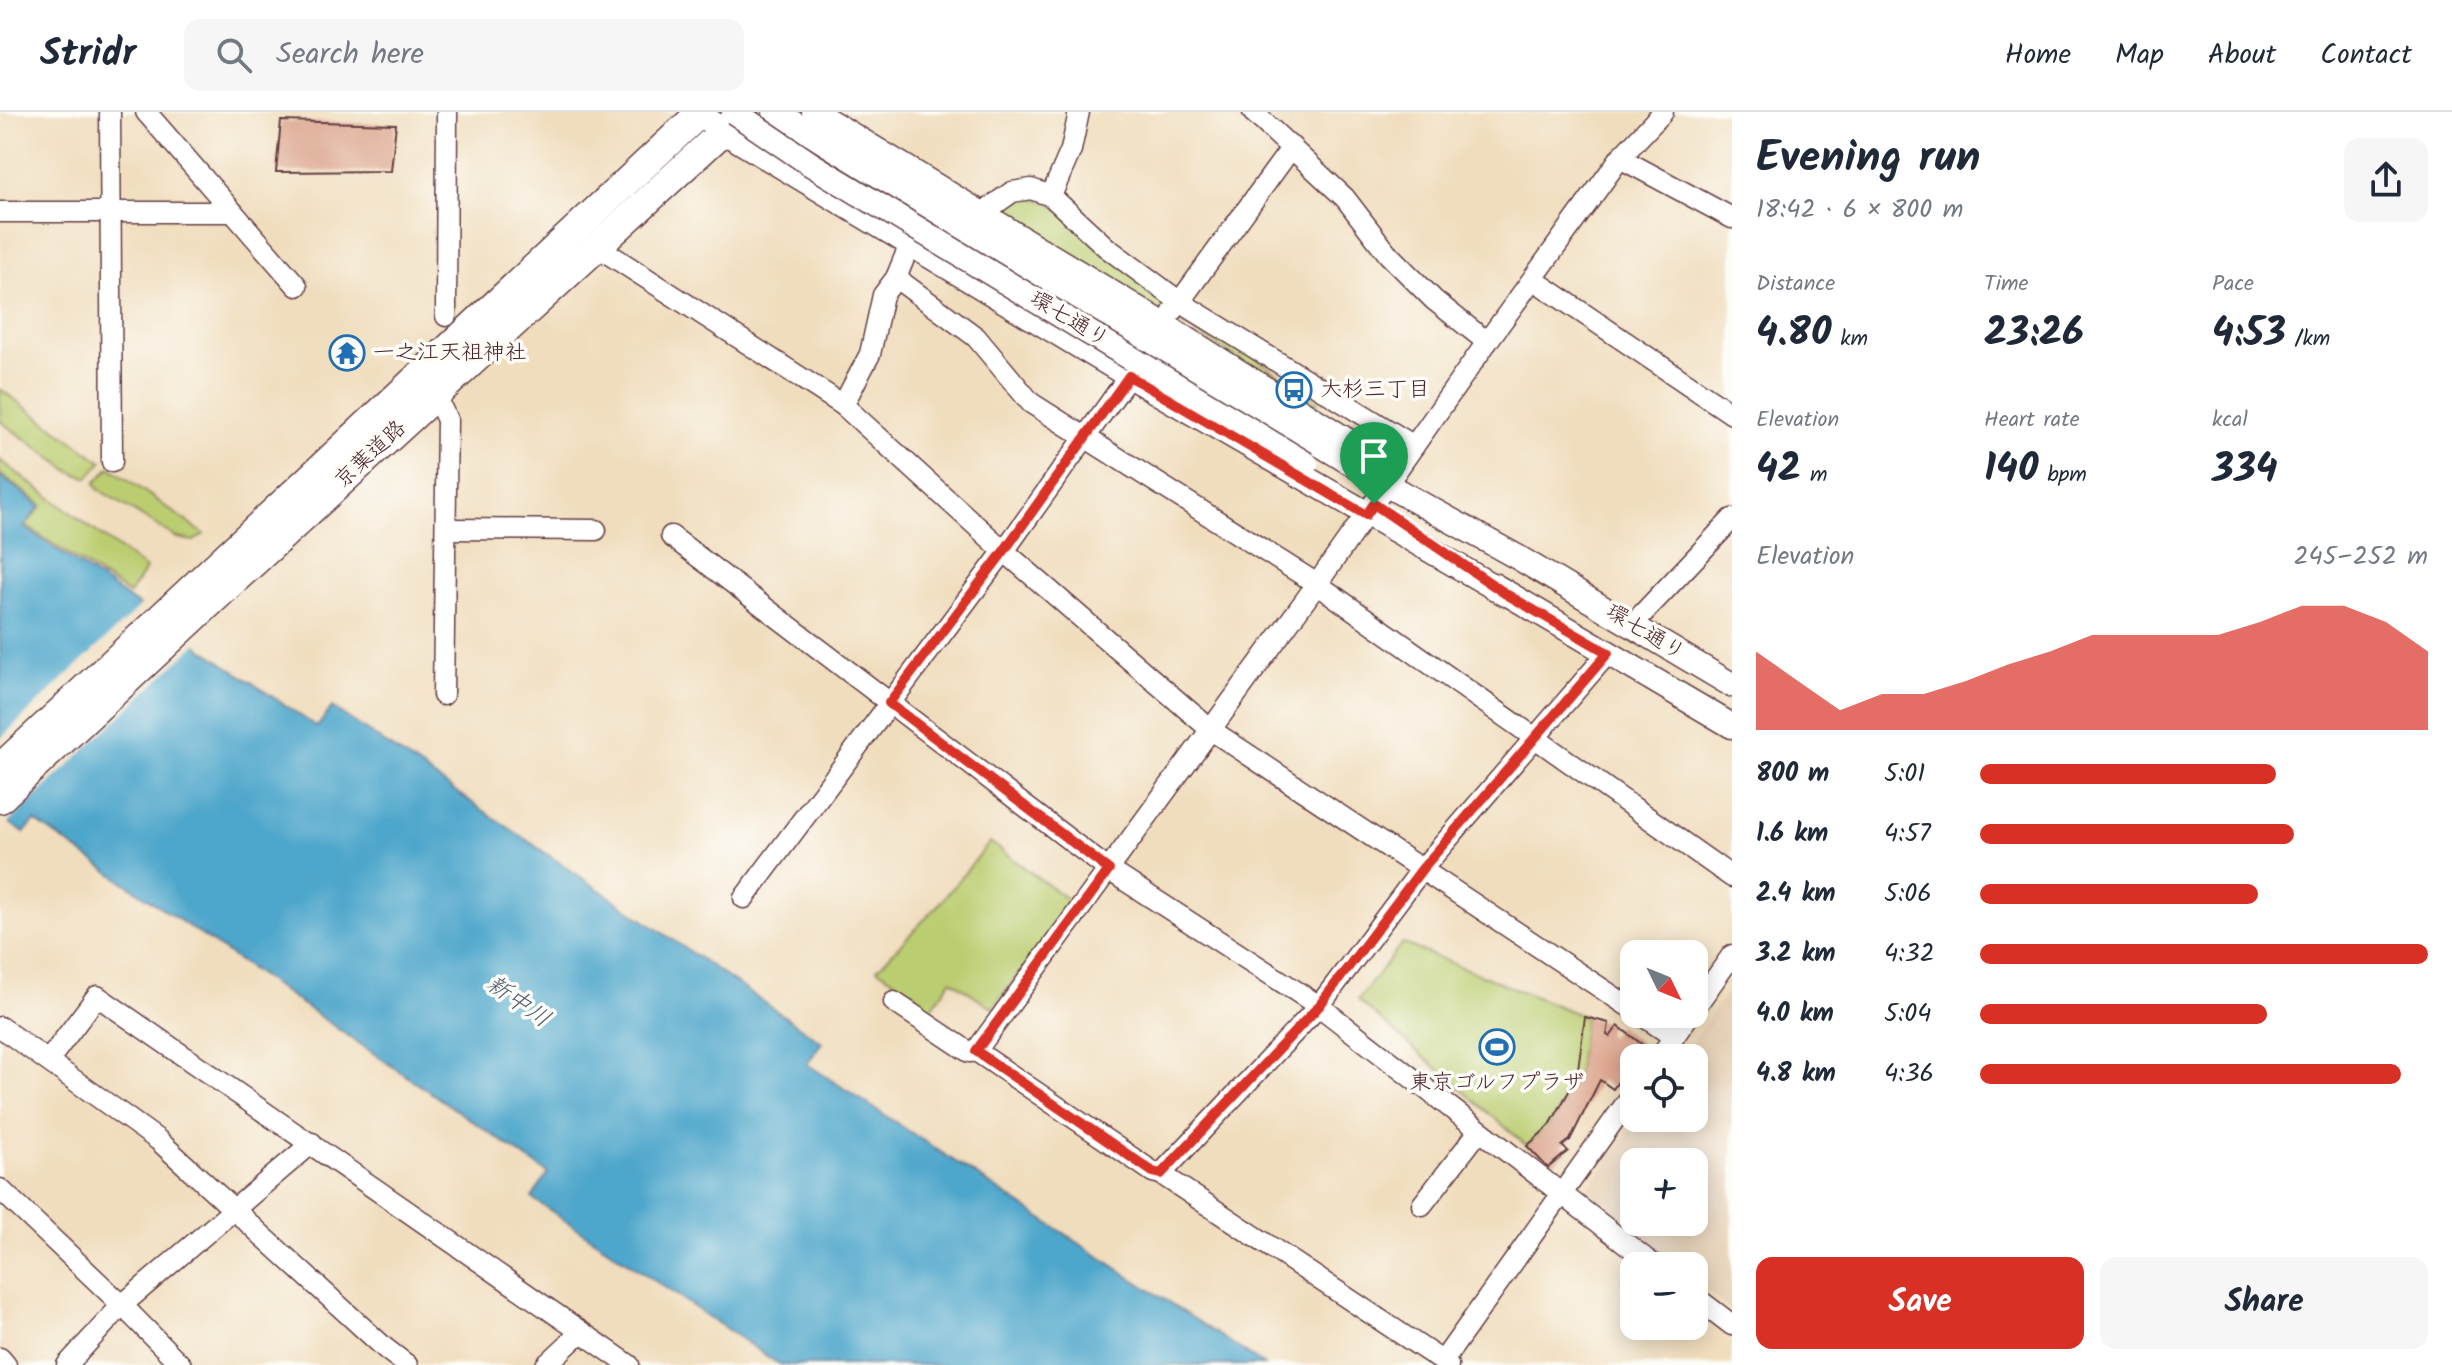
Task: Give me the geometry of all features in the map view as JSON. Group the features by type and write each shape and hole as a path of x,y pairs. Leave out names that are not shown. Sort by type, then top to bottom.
{"highway":[{"name":"京葉道路","path":"0,799 219,580 700,112"},
{"name":"京葉道路","path":"0,768 432,399 734,118"}],"main road":[{"path":"700,112 734,118 910,244 1129,376 1381,494"},
{"name":"環七通り","path":"775,112 1312,453"},
{"path":"814,112 1163,324 1381,494"},
{"name":"環七通り","path":"734,118 1381,494 1519,558 1732,685"},
{"name":"環七通り","path":"1381,494 1506,594 1732,726"}],"street":[{"path":"110,112 112,462"},
{"path":"146,112 297,286"},
{"path":"446,316 447,112"},
{"path":"1051,196 1071,150 1079,112"},
{"path":"1253,112 1345,198 1388,254 1434,300 1487,342"},
{"path":"976,1051 1317,584 1620,158 1663,112"},
{"path":"1163,324 1292,147"},
{"path":"1620,158 1732,218"},
{"path":"981,214 1012,192 1031,189 1051,196 1106,247 1180,302 1414,446"},
{"path":"0,212 233,212"},
{"path":"843,405 870,354 883,295 896,278 910,244"},
{"path":"598,247 843,405 1004,551 1211,730 1620,1001"},
{"path":"896,278 976,337 1031,403 1317,584 1732,877"},
{"path":"1534,280 1732,414"},
{"path":"744,898 1004,551 1129,376"},
{"path":"432,399 447,420 443,695"},
{"path":"1632,625 1732,519"},
{"path":"447,529 596,530"},
{"path":"671,536 1109,870 1319,1006 1637,1252"},
{"path":"1161,1174 1319,1006 1422,869 1608,653"},
{"path":"1708,989 1732,955"},
{"path":"48,1061 97,996 629,1365"},
{"path":"894,1002 969,1052 976,1051 1153,1172 1161,1174 1446,1363 1560,1193 1620,1111"},
{"path":"0,1027 158,1140 407,1365"},
{"path":"1661,1028 1674,1037"},
{"path":"1669,1044 1680,1028"},
{"path":"1422,1205 1479,1131"},
{"path":"67,1365 122,1305 312,1143"},
{"path":"0,1189 181,1365"},
{"path":"1708,1307 1732,1325"},
{"path":"546,1365 580,1333"},
{"path":"0,1358 6,1365"}],"shaded area":[{"path":"1732,985 1732,1311 1708,1291 1708,1252 1659,1252 1639,1236 1708,1236 1708,1148 1620,1148 1620,1221 1585,1193 1628,1132 1708,1132 1708,1044 1690,1044 1701,1028 1708,1028 1708,1019"}],"green space":[{"path":"1029,197 1049,202 1175,302 1164,316 992,211 1011,199"},
{"path":"1181,307 1318,401 1317,406 1171,318"},
{"path":"0,389 102,462 88,478 71,472 0,421"},
{"path":"0,460 146,569 129,594 26,526 42,505 0,474"},
{"path":"110,467 204,534 194,541 177,538 98,489 95,483"},
{"path":"990,842 1072,903 993,1008 951,980 929,1012 913,1002 917,995 877,969 940,903"},
{"name":"東京ゴルフプラザ","path":"1402,943 1585,1017 1577,1077 1550,1125 1527,1146 1358,1000"}],"water":[{"name":"新中川","path":"0,476 40,506 24,527 317,727 332,707 822,1042 807,1064 1264,1365 780,1365 532,1198 548,1173 35,821 24,833 0,816"}],"pier":[{"path":"144,603 199,641 6,825 0,820 0,739"}],"building":[{"path":"281,121 396,124 391,171 276,172"},
{"path":"1585,1017 1609,1023 1607,1035 1610,1037 1618,1026 1642,1044 1620,1044 1620,1079 1613,1089 1600,1080 1570,1140 1562,1146 1568,1151 1548,1168 1527,1146 1550,1125 1577,1077"}],"place":[{"name":"一之江天祖神社","path":"347,353"},
{"name":"大杉三丁目","path":"1294,390"},
{"name":"東京ゴルフプラザ","path":"1497,1047"}],"route":[{"path":"1129,376 1366,515 1374,504 1506,594 1608,653 1422,869 1319,1006 1161,1174 1153,1172 976,1051 1109,870 889,703 1004,551 1129,376"}]}
